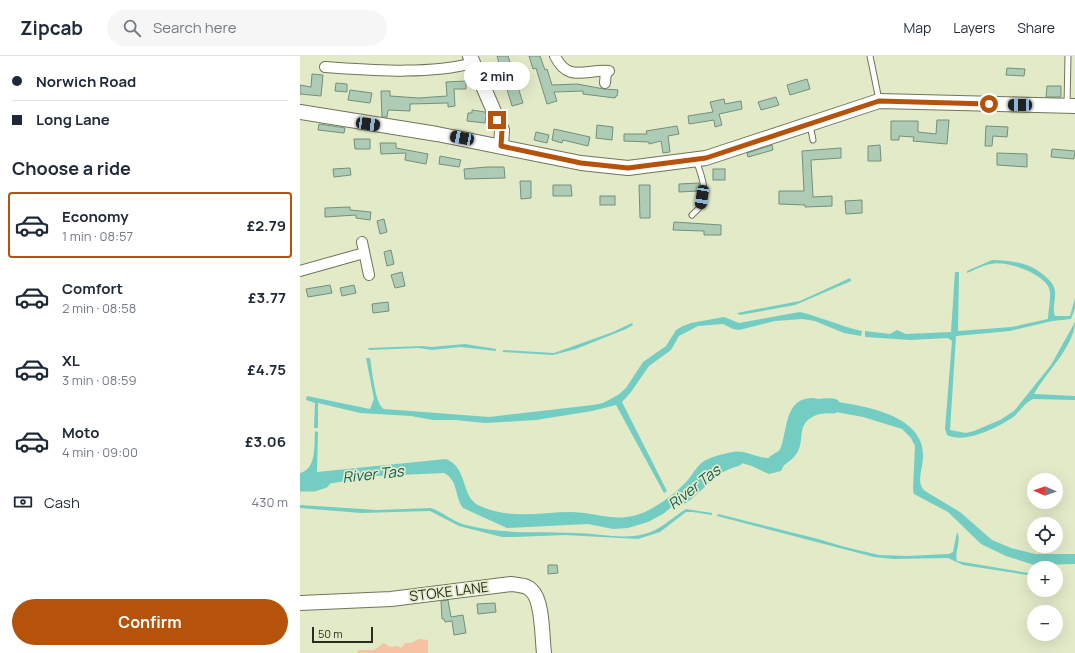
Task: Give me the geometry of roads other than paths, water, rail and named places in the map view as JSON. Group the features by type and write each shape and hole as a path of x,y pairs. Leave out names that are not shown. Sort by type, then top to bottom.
{"street":[{"path":"555,56 558,63 566,71 577,73 607,71 605,82"},
{"path":"325,67 336,63 368,70 432,70 472,60 502,130 501,146"},
{"path":"300,112 501,146 581,163 628,168 706,158 879,101 1071,106"},
{"path":"362,242 369,275"},
{"path":"300,270 364,253"},
{"name":"STOKE LANE","path":"300,603 391,599 511,584 525,586 533,591 540,607 544,653"}],"lane":[{"path":"870,56 879,101"},
{"path":"1068,56 1071,106"},
{"path":"810,124 813,140"},
{"path":"692,215 701,205 704,188 702,175 696,160"}],"water":[{"path":"992,260 1020,263 1039,271 1045,276 1052,283 1054,289 1055,316 1070,316 1075,298 1075,308 1071,319 1052,321 1010,331 956,336 950,430 966,433 974,431 1000,420 1014,411 1051,365 1075,322 1074,331 1065,350 1034,394 1075,396 1075,400 1033,399 1012,418 998,426 980,434 962,438 954,437 947,435 945,429 952,341 948,338 910,340 865,337 865,331 890,334 897,330 906,334 951,332 955,272 959,272 958,331 1012,327 1048,319 1050,299 1049,288 1045,282 1032,273 1014,266 997,263 985,265 967,273 967,271"},
{"path":"850,278 851,281 795,305 740,315 737,313 800,301"},
{"path":"800,312 862,331 861,336 844,333 815,321 802,319 775,321 739,330 723,324 698,326 679,336 671,350 649,366 631,392 622,402 667,491 664,493 616,405 592,411 536,420 485,423 360,413 318,403 318,428 314,428 315,403 306,400 307,396 370,409 374,399 366,358 370,358 376,394 378,401 384,409 489,417 593,405 603,403 618,395 626,388 643,362 666,346 676,330 683,326 691,323 724,317 739,323"},
{"path":"632,323 633,325 626,329 576,349 553,355 503,352 503,350 554,353 613,332"},
{"path":"465,344 496,349 496,351 461,347 432,350 419,348 369,350 368,348 431,347"},
{"path":"812,398 845,403 882,412 899,419 912,429 921,442 923,459 920,480 922,488 925,491 960,512 992,540 1027,553 1075,554 1075,564 1063,564 1063,561 1027,561 1027,563 1006,556 981,544 948,512 914,494 915,446 911,438 902,429 863,417 814,408 804,410 800,414 788,457 781,471 769,474 752,466 738,462 720,465 707,473 696,487 663,514 648,522 628,528 613,529 588,524 507,528 463,508 458,499 452,480 444,473 376,476 321,485 300,484 300,473 309,467 314,456 315,431 318,432 317,472 446,459 453,463 458,469 469,497 480,506 492,510 514,514 572,512 610,517 629,517 649,510 669,497 687,481 699,466 708,459 734,452 743,452 764,458 776,457 783,440 790,412 795,405 802,400"},
{"path":"300,505 377,510 431,508 461,524 480,528 520,532 561,532 618,536 636,536 656,530 686,509 712,513 712,515 686,512 660,532 638,539 565,535 502,537 459,526 430,511 361,513 300,508"},
{"path":"718,514 879,555 907,556 949,554 953,552 957,532 959,539 956,554 957,561 1027,573 1027,575 963,565 948,558 894,559 874,557 717,516"}],"waterway":[{"name":"River Tas","path":"775,462 789,452 792,447 795,428 800,417 815,408 821,406 833,406"},
{"name":"River Tas","path":"683,496 714,469 736,459"},
{"name":"River Tas","path":"300,484 314,484 323,481"}]}
